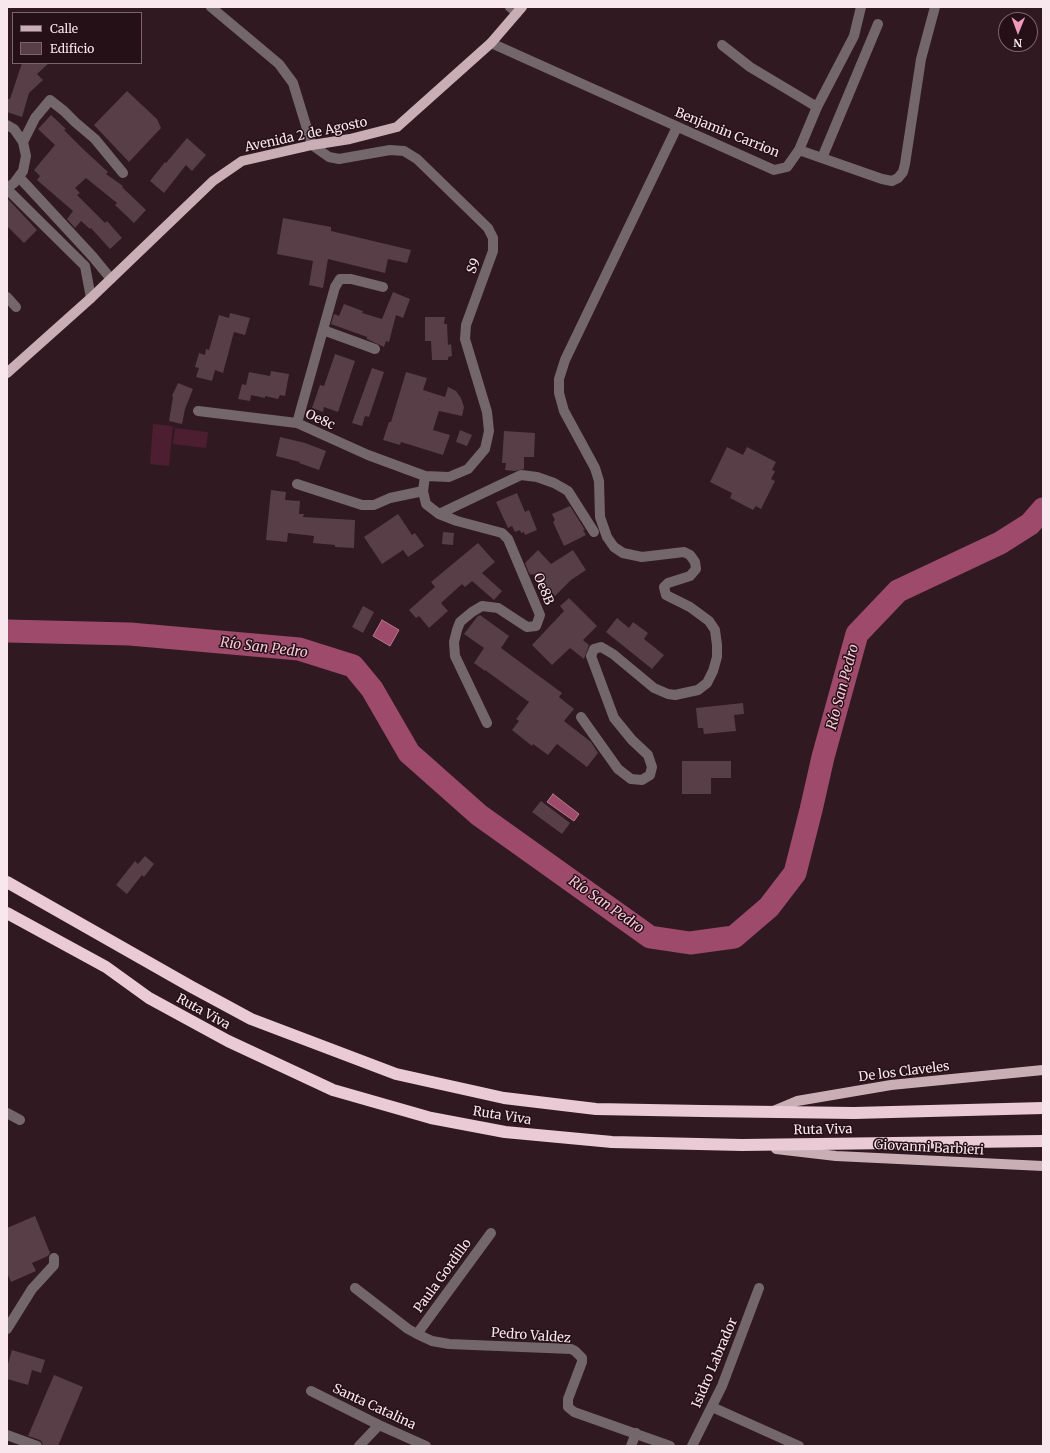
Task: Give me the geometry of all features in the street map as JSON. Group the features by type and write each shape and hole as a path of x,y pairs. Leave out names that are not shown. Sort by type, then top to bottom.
{"highway":[{"name":"Ruta Viva","path":"7,882 251,1019 396,1074 504,1098 596,1109 854,1112 1043,1108"},
{"name":"Ruta Viva","path":"7,913 106,967 149,998 228,1042 333,1090 432,1118 505,1132 612,1142 742,1145 1043,1141"}],"main road":[{"name":"Avenida 2 de Agosto","path":"7,373 91,298 213,181 242,161 312,145 350,139 397,127 490,43 516,9"},
{"name":"De los Claveles","path":"772,1111 797,1101 891,1085 1043,1070"},
{"name":"Giovanni Barbieri","path":"742,1145 836,1156 1043,1166"}],"street":[{"path":"211,7 279,64 293,83 312,145"},
{"path":"799,150 817,106 854,36 861,7"},
{"name":"Benjamin Carrion","path":"490,43 774,170 786,167 799,150 882,179 892,181 898,178 903,172 905,164 921,59 935,7"},
{"path":"822,158 878,24"},
{"path":"722,45 750,67 817,106"},
{"path":"23,142 34,118 50,100 95,138 122,173"},
{"path":"7,125 14,129 23,142 26,156 23,171 14,183 7,188 85,266 91,298"},
{"path":"581,717 618,769 631,779 642,780 650,775 652,767 648,755 632,740 614,718 591,656 594,649 601,647 613,654 654,688 675,695 698,690 707,683 713,671 717,657 715,630 709,621 690,607 666,595 664,587 668,582 690,576 696,569 695,562 690,554 684,552 642,557 623,553 614,547 607,537 600,518 599,481 595,468 564,411 559,393 559,379 565,360 677,127"},
{"name":"S9","path":"312,145 329,157 339,159 390,150 404,151 417,159 488,228 493,238 493,251 466,325 465,339 487,412 489,431 484,449 468,469 449,477 425,476"},
{"path":"19,177 93,257 111,279"},
{"path":"297,423 334,287 340,279 351,279 382,287"},
{"path":"7,297 16,307"},
{"path":"323,330 375,349"},
{"name":"Oe8c","path":"198,411 297,423 368,455 425,476"},
{"path":"425,476 423,491 426,504 439,514 521,475 537,477 554,483 568,491 594,532"},
{"path":"297,484 362,506 374,505 390,498 423,491"},
{"name":"Oe8B","path":"439,514 464,523 502,533 508,539 540,615 536,626 527,627 498,608 482,606 460,622 454,642 455,656 487,723"},
{"path":"7,1113 20,1120"},
{"name":"Paula Gordillo","path":"417,1334 491,1233"},
{"path":"7,1329 32,1289 54,1265 54,1258"},
{"name":"Pedro Valdez","path":"355,1288 417,1334 432,1341 449,1344 571,1349 575,1351 582,1358 582,1362 568,1399 568,1407 574,1412 670,1446"},
{"name":"Isidro Labrador","path":"692,1446 722,1386 759,1288"},
{"name":"Santa Catalina","path":"311,1391 379,1425 426,1446"},
{"path":"712,1407 799,1446"},
{"path":"359,1446 379,1425"},
{"path":"631,1446 636,1434"},
{"path":"7,1435 37,1446"}],"shaded area":[{"path":"153,424 173,426 169,466 150,464"},
{"path":"175,428 208,432 206,448 173,444"},
{"path":"382,620 399,630 390,646 373,636"},
{"path":"553,794 579,814 574,821 547,802"}],"building":[{"path":"22,64 48,64 37,74 43,80 29,93 22,117 7,112 7,99 10,99"},
{"path":"127,91 157,119 161,128 129,162 94,125"},
{"path":"51,115 66,129 64,130 83,149 108,172 106,174 123,186 122,187 146,210 134,223 115,205 117,203 86,178 75,188 80,193 77,195 105,223 107,221 122,238 110,249 91,228 90,229 81,221 75,228 67,219 73,211 37,180 40,176 34,170 55,145 38,129"},
{"path":"187,138 206,155 192,171 186,165 164,193 150,181"},
{"path":"7,198 37,230 24,243 7,226"},
{"path":"283,218 331,227 331,231 411,250 407,263 388,259 385,273 328,259 323,288 309,285 313,261 277,254"},
{"path":"393,292 410,299 403,318 396,315 389,342 386,341 384,347 367,339 367,337 331,324 334,314 339,316 344,304 363,311 362,313 382,319"},
{"path":"230,313 250,318 245,335 234,332 223,373 215,370 212,381 196,377 199,368 195,367 199,353 205,355 206,349 209,350 219,315 229,318"},
{"path":"425,317 445,317 444,324 447,324 448,345 451,344 452,356 448,357 448,360 432,360 431,341 425,341"},
{"path":"335,354 355,361 338,412 324,407 323,412 312,408 320,385 324,386"},
{"path":"372,368 384,372 369,417 365,416 362,426 352,423"},
{"path":"271,371 289,374 285,396 280,395 278,399 251,395 250,401 238,399 242,384 246,385 249,372 270,376"},
{"path":"406,372 427,378 423,390 445,397 448,387 456,391 461,398 464,407 462,416 439,411 433,430 450,435 443,455 401,442 400,445 383,440 389,422 391,422"},
{"path":"178,383 193,389 185,409 182,424 169,421 172,396"},
{"path":"460,430 472,435 467,446 456,442"},
{"path":"504,431 535,433 534,457 524,457 524,469 515,471 505,470 506,463 502,463"},
{"path":"280,437 305,443 326,451 319,470 299,463 300,462 276,456"},
{"path":"727,447 743,455 747,447 776,462 772,470 775,471 771,479 775,481 761,509 756,506 753,510 730,498 732,493 710,482"},
{"path":"271,490 286,492 285,500 300,501 299,514 304,514 303,517 355,520 354,548 335,547 335,545 313,543 314,536 288,533 287,542 266,540"},
{"path":"517,493 525,512 529,510 537,530 525,535 524,532 521,533 520,530 515,532 512,526 508,528 496,502"},
{"path":"570,506 585,530 583,530 586,535 564,546 553,522 555,520 552,514"},
{"path":"398,514 412,535 415,533 424,546 408,557 403,550 382,564 364,537"},
{"path":"443,532 454,533 453,545 442,544"},
{"path":"478,543 495,562 482,573 502,591 494,600 472,581 465,587 462,584 441,603 448,611 429,628 419,616 416,618 409,610 435,587 431,582"},
{"path":"538,550 551,564 573,550 586,570 571,580 555,596 533,574 531,575 529,573 525,563"},
{"path":"569,598 597,626 583,640 589,645 584,659 570,648 552,665 532,645 564,611 560,606"},
{"path":"363,606 374,612 363,633 352,627"},
{"path":"480,615 509,636 501,648 562,693 559,697 574,709 564,721 591,742 598,753 587,767 557,744 548,755 533,744 532,746 512,730 519,721 516,719 529,702 474,663 484,648 464,634"},
{"path":"617,618 629,628 633,622 648,633 644,639 664,655 652,669 606,632"},
{"path":"743,703 744,714 734,715 736,731 704,734 703,728 698,728 696,708"},
{"path":"682,761 731,761 731,778 711,778 711,794 682,794"},
{"path":"541,801 570,823 562,834 532,812"},
{"path":"145,856 154,864 144,877 142,875 127,894 116,885 135,861 138,864"},
{"path":"35,1216 50,1253 48,1256 32,1263 36,1271 11,1282 7,1273 7,1228"},
{"path":"12,1350 45,1360 41,1373 32,1370 28,1385 7,1379 7,1367"},
{"path":"54,1375 83,1387 58,1446 43,1446 40,1440 28,1436"}],"waterway":[{"name":"Río San Pedro","path":"7,631 130,634 299,649 353,666 372,689 409,753 479,815 650,937 690,943 734,937 769,907 795,873 823,757 857,634 898,591 1000,543 1030,524 1043,509"}]}
